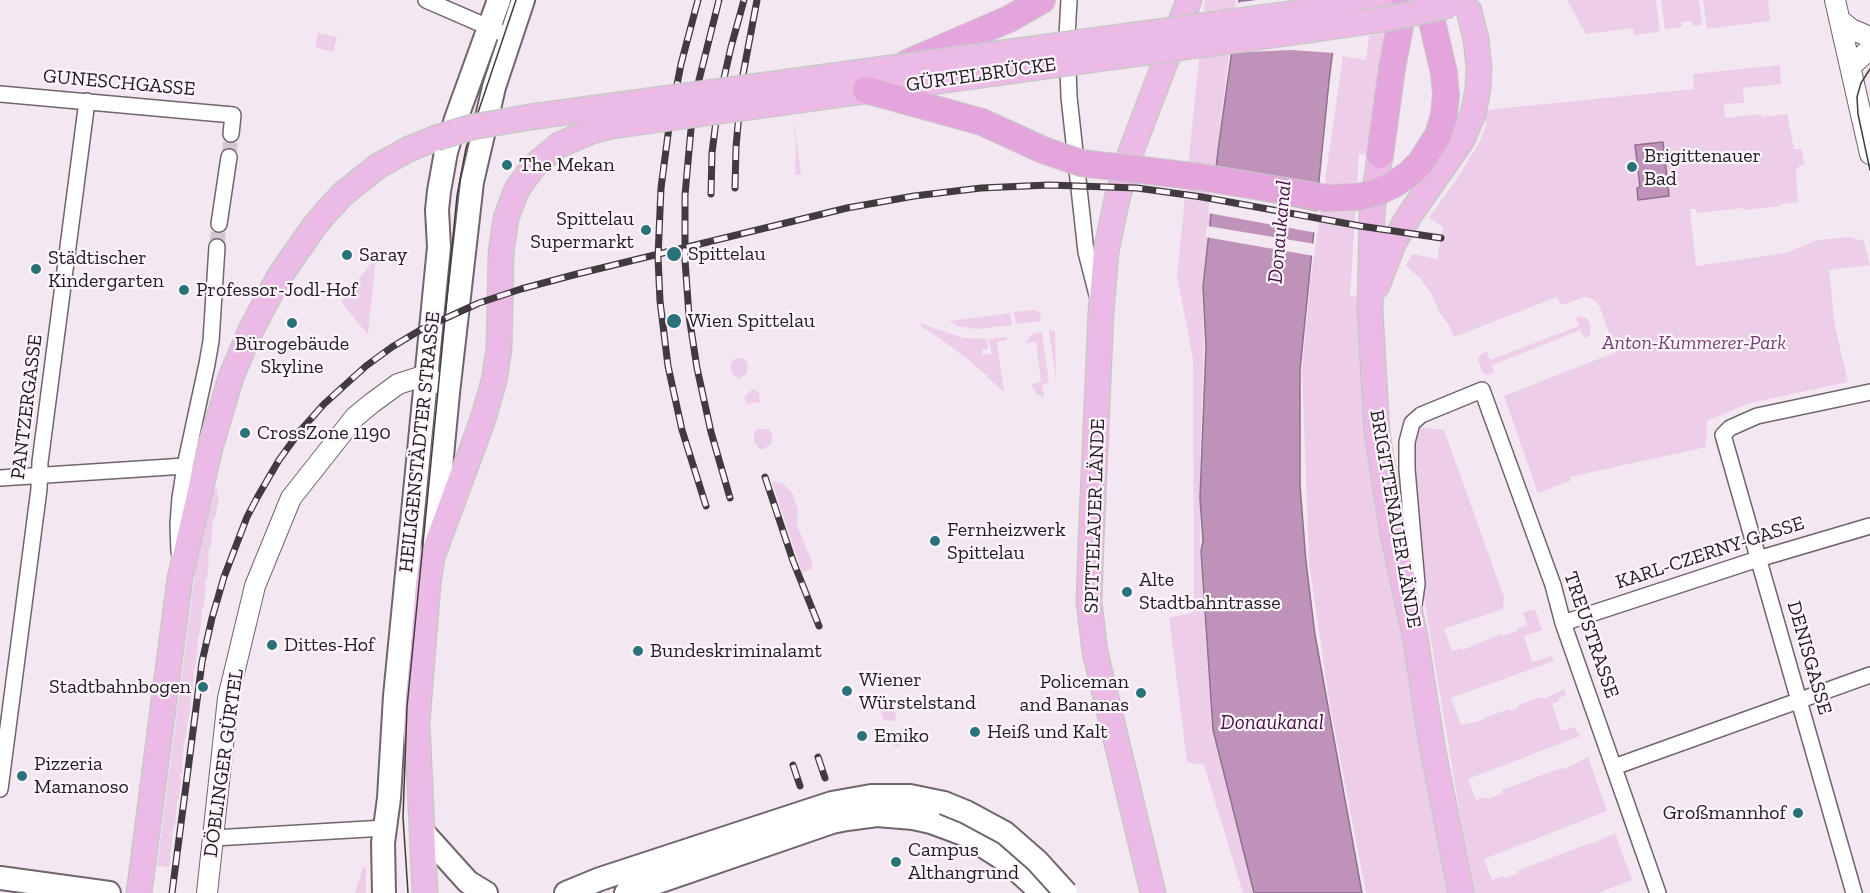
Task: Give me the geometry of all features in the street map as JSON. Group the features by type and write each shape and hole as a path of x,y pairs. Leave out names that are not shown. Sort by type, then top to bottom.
{"highway":[{"path":"898,67 1009,19 1042,0"},
{"name":"BRIGITTENAUER LÄNDE","path":"1380,155 1392,68 1405,0"},
{"path":"866,90 982,122 1043,150 1081,163 1201,177 1326,198 1359,197 1393,185 1409,174 1420,163 1438,135 1444,115 1446,95 1444,73 1453,4"}],"main road":[{"name":"HEILIGENSTÄDTER STRASSE","path":"384,893 383,857 389,798 394,696 439,247 437,210 442,174 456,119 499,0"},
{"name":"HEILIGENSTÄDTER STRASSE","path":"425,893 417,712 448,393 472,182 494,87 523,0"},
{"name":"SPITTELAUER LÄNDE","path":"1153,893 1095,652 1089,602 1101,312 1106,252 1116,199 1132,149 1189,0"},
{"name":"GÜRTELBRÜCKE","path":"180,578 223,402 251,330 279,277 313,228 343,194 378,166 409,149 436,138 472,128 531,117 1384,0"},
{"name":"GÜRTELBRÜCKE","path":"432,557 490,398 497,366 503,234 511,202 529,172 545,155 573,138 592,131 636,122 1362,23 1453,4"},
{"path":"1370,309 1382,270 1394,242 1409,216 1462,140 1473,114 1479,67 1476,39 1453,4"},
{"name":"BRIGITTENAUER LÄNDE","path":"1380,155 1372,214 1370,309 1377,433 1393,534 1412,623 1432,745 1461,893"},
{"path":"139,893 180,578"},
{"path":"626,893 808,820 832,802 871,796 910,796 944,803 1005,833 1037,861 1065,893"},
{"path":"808,820 847,819 877,815 931,822 966,835 986,846 1008,862 1042,893"},
{"path":"422,831 468,882 486,893"},
{"path":"566,893 600,879 771,833"},
{"path":"0,878 109,893"}],"street":[{"path":"426,0 511,37"},
{"path":"1069,0 1067,36 1069,97 1086,252 1101,312"},
{"path":"1835,0 1858,74 1870,154"},
{"path":"1840,20 1870,37"},
{"path":"1858,74 1870,49"},
{"name":"GUNESCHGASSE","path":"0,94 234,115 231,134"},
{"name":"PANTZERGASSE","path":"0,789 40,475 41,450 87,101"},
{"path":"219,224 229,158"},
{"path":"180,578 178,524 185,466 207,364 217,247"},
{"path":"426,375 448,393"},
{"name":"DÖBLINGER GÜRTEL","path":"207,893 228,698 255,586 291,498 356,417 398,384 426,375"},
{"name":"TREUSTRASSE","path":"1412,623 1417,584 1407,470 1407,442 1412,423 1421,415 1482,390 1553,585 1563,623 1658,893"},
{"name":"DENISGASSE","path":"1854,893 1723,435 1730,428 1757,416 1870,392"},
{"path":"0,478 185,466"},
{"name":"KARL-CZERNY-GASSE","path":"1563,623 1758,559 1870,526"},
{"path":"1614,767 1870,675"},
{"path":"214,838 385,828"}],"green space":[{"path":"1205,0 1236,0 1202,288 1204,346 1200,552 1212,731 1253,893 1243,893 1204,765 1187,762 1169,618 1194,612 1193,359 1177,276"},
{"path":"1567,0 1656,0 1660,29 1657,32 1634,35 1633,28 1586,34"},
{"path":"1661,0 1699,0 1702,25 1693,26 1692,21 1681,22 1682,27 1665,29"},
{"path":"1703,0 1768,0 1770,21 1707,29"},
{"path":"1391,30 1371,156 1359,154 1350,296 1360,297 1452,893 1366,893 1330,706 1309,563 1302,370 1310,284 1343,56 1366,60 1369,36"},
{"path":"318,33 337,37 333,52 315,47"},
{"name":"Anton-Kummerer-Park","path":"1780,65 1781,84 1743,88 1744,103 1724,104 1725,118 1787,114 1794,149 1802,149 1804,165 1799,165 1799,169 1796,169 1798,202 1744,210 1744,208 1697,213 1696,209 1690,209 1696,266 1785,253 1818,240 1849,237 1864,241 1870,265 1829,270 1835,326 1848,382 1750,403 1707,421 1706,447 1570,477 1570,481 1538,493 1504,396 1616,352 1599,305 1585,297 1561,305 1557,297 1454,337 1431,293 1420,278 1406,266 1412,254 1437,259 1443,227 1429,218 1481,139 1487,122 1482,120 1485,110 1694,89 1693,74"},
{"path":"792,112 800,175 795,174 796,148"},
{"path":"376,257 368,335 341,302"},
{"path":"1036,310 1040,313 1041,321 1016,324 1014,312"},
{"path":"1010,313 1012,325 976,329 958,326 949,321"},
{"path":"1579,316 1585,317 1591,327 1590,335 1586,338 1580,330 1492,365 1494,373 1486,375 1482,372 1478,360 1483,353 1487,352 1490,360 1579,326 1576,319"},
{"path":"919,323 964,338 987,339 988,349 982,350 982,355 992,354 989,339 1007,337 1007,340 997,342 1004,392 966,356"},
{"path":"1049,330 1055,331 1056,380"},
{"path":"1042,332 1049,383 1042,384 1044,397 1036,393 1031,384 1041,382 1036,342 1025,343 1032,334"},
{"path":"736,358 743,358 748,363 747,373 739,379 733,374 731,368 731,363"},
{"path":"753,389 759,393 760,402 747,404 744,397"},
{"path":"1416,427 1444,430 1504,597 1503,609 1444,629 1452,651 1462,648 1463,650 1501,634 1502,636 1517,631 1527,625 1523,613 1535,609 1542,630 1524,636 1532,662 1552,656 1554,661 1451,698 1461,725 1484,720 1483,718 1509,709 1510,711 1519,707 1518,705 1542,697 1544,699 1564,689 1566,695 1552,704 1561,731 1574,727 1580,736 1468,779 1476,800 1487,797 1488,799 1503,793 1502,790 1561,768 1562,770 1588,757 1607,811 1484,859 1492,880 1503,876 1505,878 1518,873 1517,871 1615,833 1632,880 1598,893 1473,893 1420,574 1411,469"},
{"path":"757,429 769,429 773,436 771,444 764,449 759,449 754,442 754,433"},
{"path":"772,481 782,483 792,492 798,510 797,525 813,564 811,569 802,573"},
{"path":"210,487 218,489 217,496 219,497 213,519 208,556 206,587 197,640 182,773 180,774 179,799 176,804 169,867 157,866 198,551"},
{"path":"882,702 889,704 896,714 895,721 884,720 879,708"},
{"path":"891,729 896,733 907,733 905,742 898,747 894,746 888,737"},
{"path":"363,867 366,867 366,893 355,893"}],"water":[{"name":"Donaukanal","path":"1239,0 1339,0 1300,370 1300,485 1315,635 1362,893 1254,893 1213,730 1201,551 1203,541 1200,498 1206,347 1203,287 1218,150"},
{"path":"1663,142 1669,196 1638,200 1637,188 1640,187 1635,145"}],"pier":[{"path":"1256,0 1342,0 1335,53 1290,50 1228,53 1236,3"},
{"path":"1210,191 1319,212 1317,233 1208,213"},
{"path":"1207,226 1315,244 1314,256 1205,237"}],"tunnel":[{"path":"229,157 231,134"},
{"path":"217,247 219,224"}],"tram line":[{"path":"408,893 403,817 407,707 457,196 466,148 516,0"},
{"path":"1870,69 1861,83 1857,97 1858,114 1870,170"}],"railway":[{"path":"698,0 681,64 669,127 661,188 658,257 660,301 668,366 682,430 706,506"},
{"path":"719,0 697,88 691,129 685,195 685,260 689,316 697,368 711,432 730,498"},
{"path":"711,194 712,153 718,105 744,0"},
{"path":"735,188 742,80 757,0"},
{"path":"172,893 202,662 224,577 247,517 279,460 324,404 366,366 422,329 479,303 577,274 847,208 914,196 981,188 1049,185 1137,188 1441,238"},
{"path":"765,477 793,561 819,626"},
{"path":"818,757 825,778"},
{"path":"793,765 800,786"}],"place":[{"name":"The Mekan","path":"507,165"},
{"name":"Brigittenauer Bad","path":"1632,167"},
{"name":"Spittelau Supermarkt","path":"646,230"},
{"name":"Spittelau","path":"674,254"},
{"name":"Saray","path":"347,255"},
{"name":"Städtischer Kindergarten","path":"36,269"},
{"name":"Professor-Jodl-Hof","path":"184,290"},
{"name":"Wien Spittelau","path":"674,321"},
{"name":"Bürogebäude Skyline","path":"292,323"},
{"name":"CrossZone 1190","path":"245,433"},
{"name":"Fernheizwerk Spittelau","path":"935,541"},
{"name":"Alte Stadtbahntrasse","path":"1127,592"},
{"name":"Dittes-Hof","path":"272,645"},
{"name":"Bundeskriminalamt","path":"638,651"},
{"name":"Stadtbahnbogen","path":"203,687"},
{"name":"Wiener Würstelstand","path":"847,691"},
{"name":"Policeman and Bananas","path":"1141,693"},
{"name":"Heiß und Kalt","path":"975,732"},
{"name":"Emiko","path":"862,736"},
{"name":"Pizzeria Mamanoso","path":"22,776"},
{"name":"Großmannhof","path":"1798,813"},
{"name":"Campus Althangrund","path":"896,862"}]}
